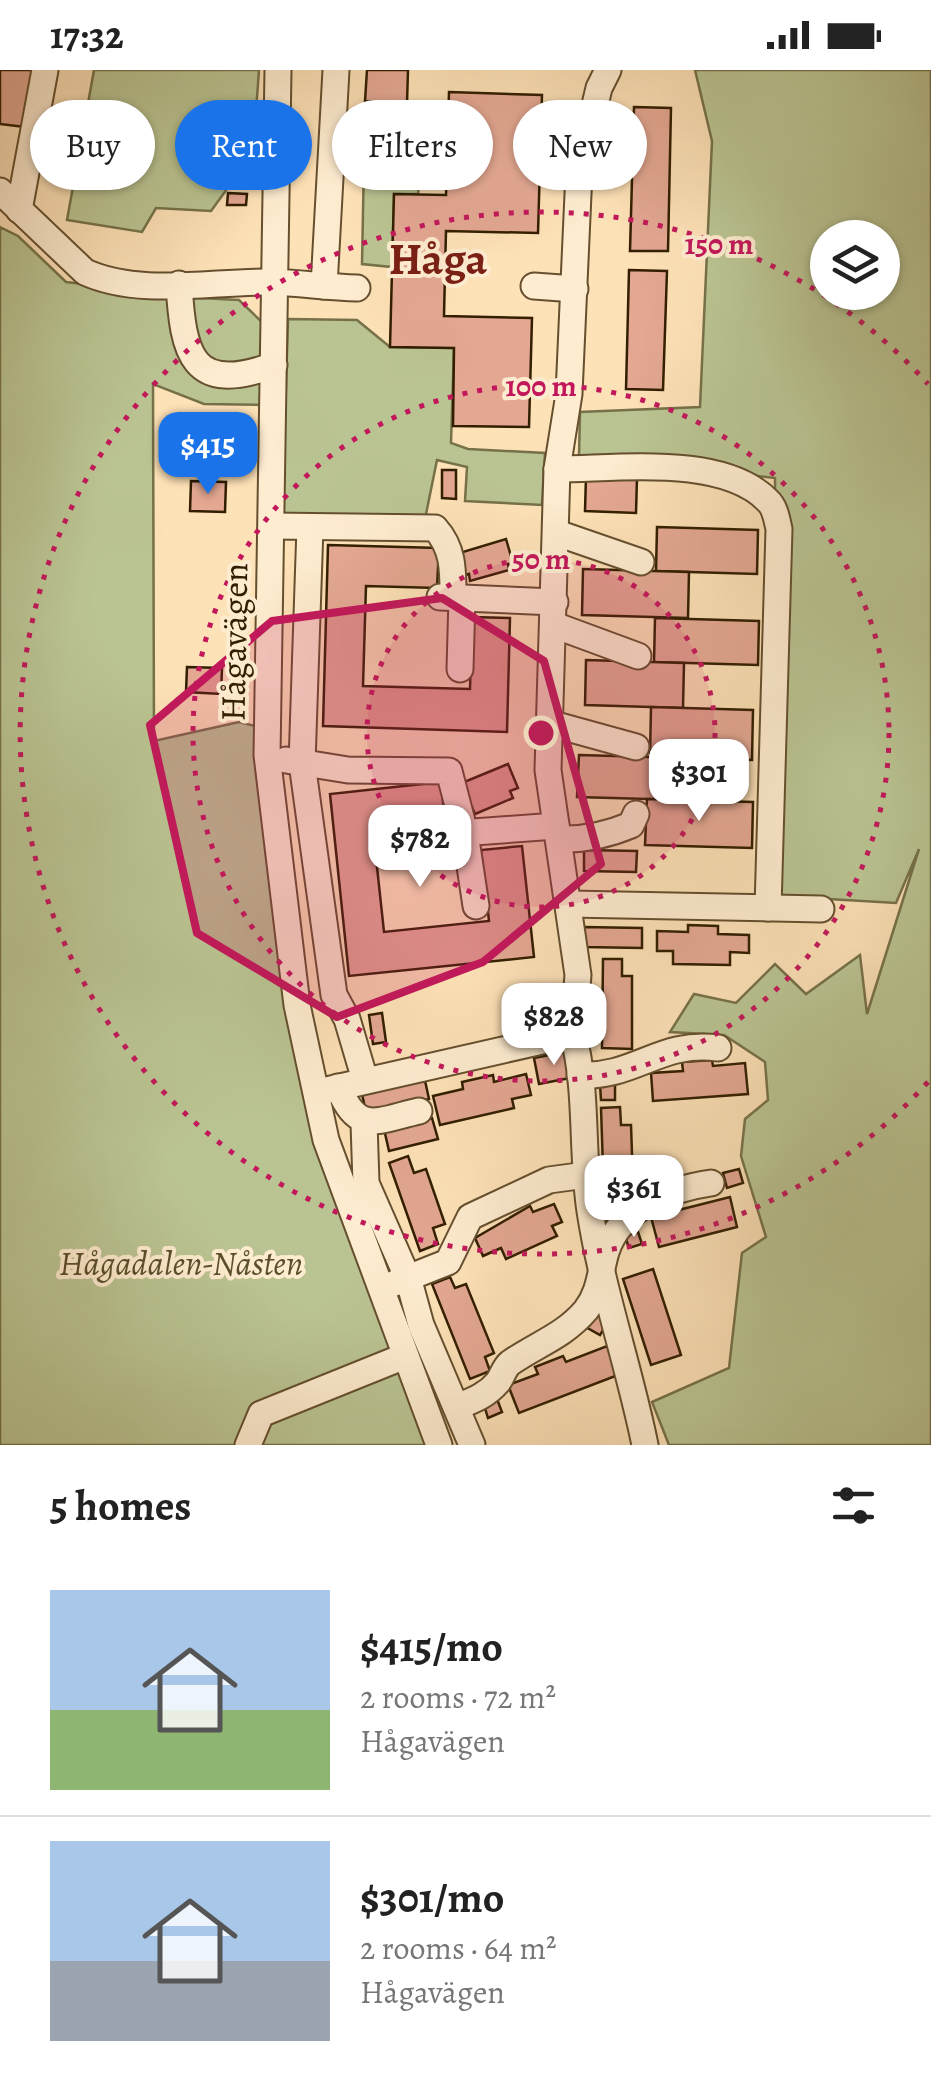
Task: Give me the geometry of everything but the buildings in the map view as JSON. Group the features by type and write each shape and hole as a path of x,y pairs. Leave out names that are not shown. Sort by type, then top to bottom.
{"street":[{"path":"19,210 45,70"},
{"name":"Hågavägen","path":"278,70 267,755 297,1004 328,1090 340,1185 439,1445"},
{"path":"324,286 336,70"},
{"path":"608,70 582,146 568,394 557,469 548,770 578,975 574,1034 586,1175 602,1272 626,1354 645,1445"},
{"path":"0,191 85,272 138,284 165,277 357,288"},
{"path":"165,277 194,361 214,373 248,372 274,364"},
{"path":"534,286 576,289"},
{"path":"557,469 707,470 745,484 771,503 780,530 768,908"},
{"path":"272,526 435,528 446,539 453,563 452,598 460,669"},
{"path":"310,527 302,764 334,994 348,1019 366,1080"},
{"path":"557,533 640,562"},
{"path":"452,598 554,614 638,656"},
{"path":"549,723 636,747"},
{"path":"267,755 348,770 449,772 456,833 476,906"},
{"path":"456,833 557,832 590,838 632,825 636,814"},
{"path":"569,904 821,909"},
{"path":"419,1111 364,1123 354,1118 328,1090 574,1034"},
{"path":"580,1075 608,1077 667,1049 718,1048"},
{"path":"364,1123 366,1183 409,1280 431,1350 459,1406 472,1445"},
{"path":"381,1286 409,1280 448,1262 470,1217 549,1180 586,1175"},
{"path":"459,1406 487,1393 506,1365 560,1336 591,1301 618,1230 645,1204 667,1192 710,1183"},
{"path":"248,1445 261,1414 404,1356"}],"highlighted area":[{"path":"442,598 544,661 601,864 483,962 337,1017 197,933 150,725 272,621"}],"green space":[{"path":"94,70 259,70 257,100 175,100 175,190 226,190 211,211 156,208 142,232 67,220 72,190 155,190 155,100 89,100"},
{"path":"695,70 931,70 931,1445 669,1445 652,1402 729,1368 742,1253 766,1237 741,1156 745,1119 768,1100 765,1062 724,1035 670,1032 694,994 736,1003 775,964 806,994 860,955 867,1014 919,849 896,903 777,896 775,478 579,457 580,412 700,407 712,141"},
{"path":"363,190 419,190 418,194 394,194 392,267 362,264"},
{"name":"Hågadalen-Nåsten","path":"0,227 18,236 66,282 118,288 122,294 239,300 264,324 264,405 204,404 153,384 154,741 239,722 275,731 323,1116 438,1445 0,1445"},
{"path":"288,319 357,320 390,347 454,348 451,443 468,449 545,453 542,505 465,501 467,467 437,460 424,524 282,514"}],"district":[{"name":"Håga","path":"438,258"}]}
